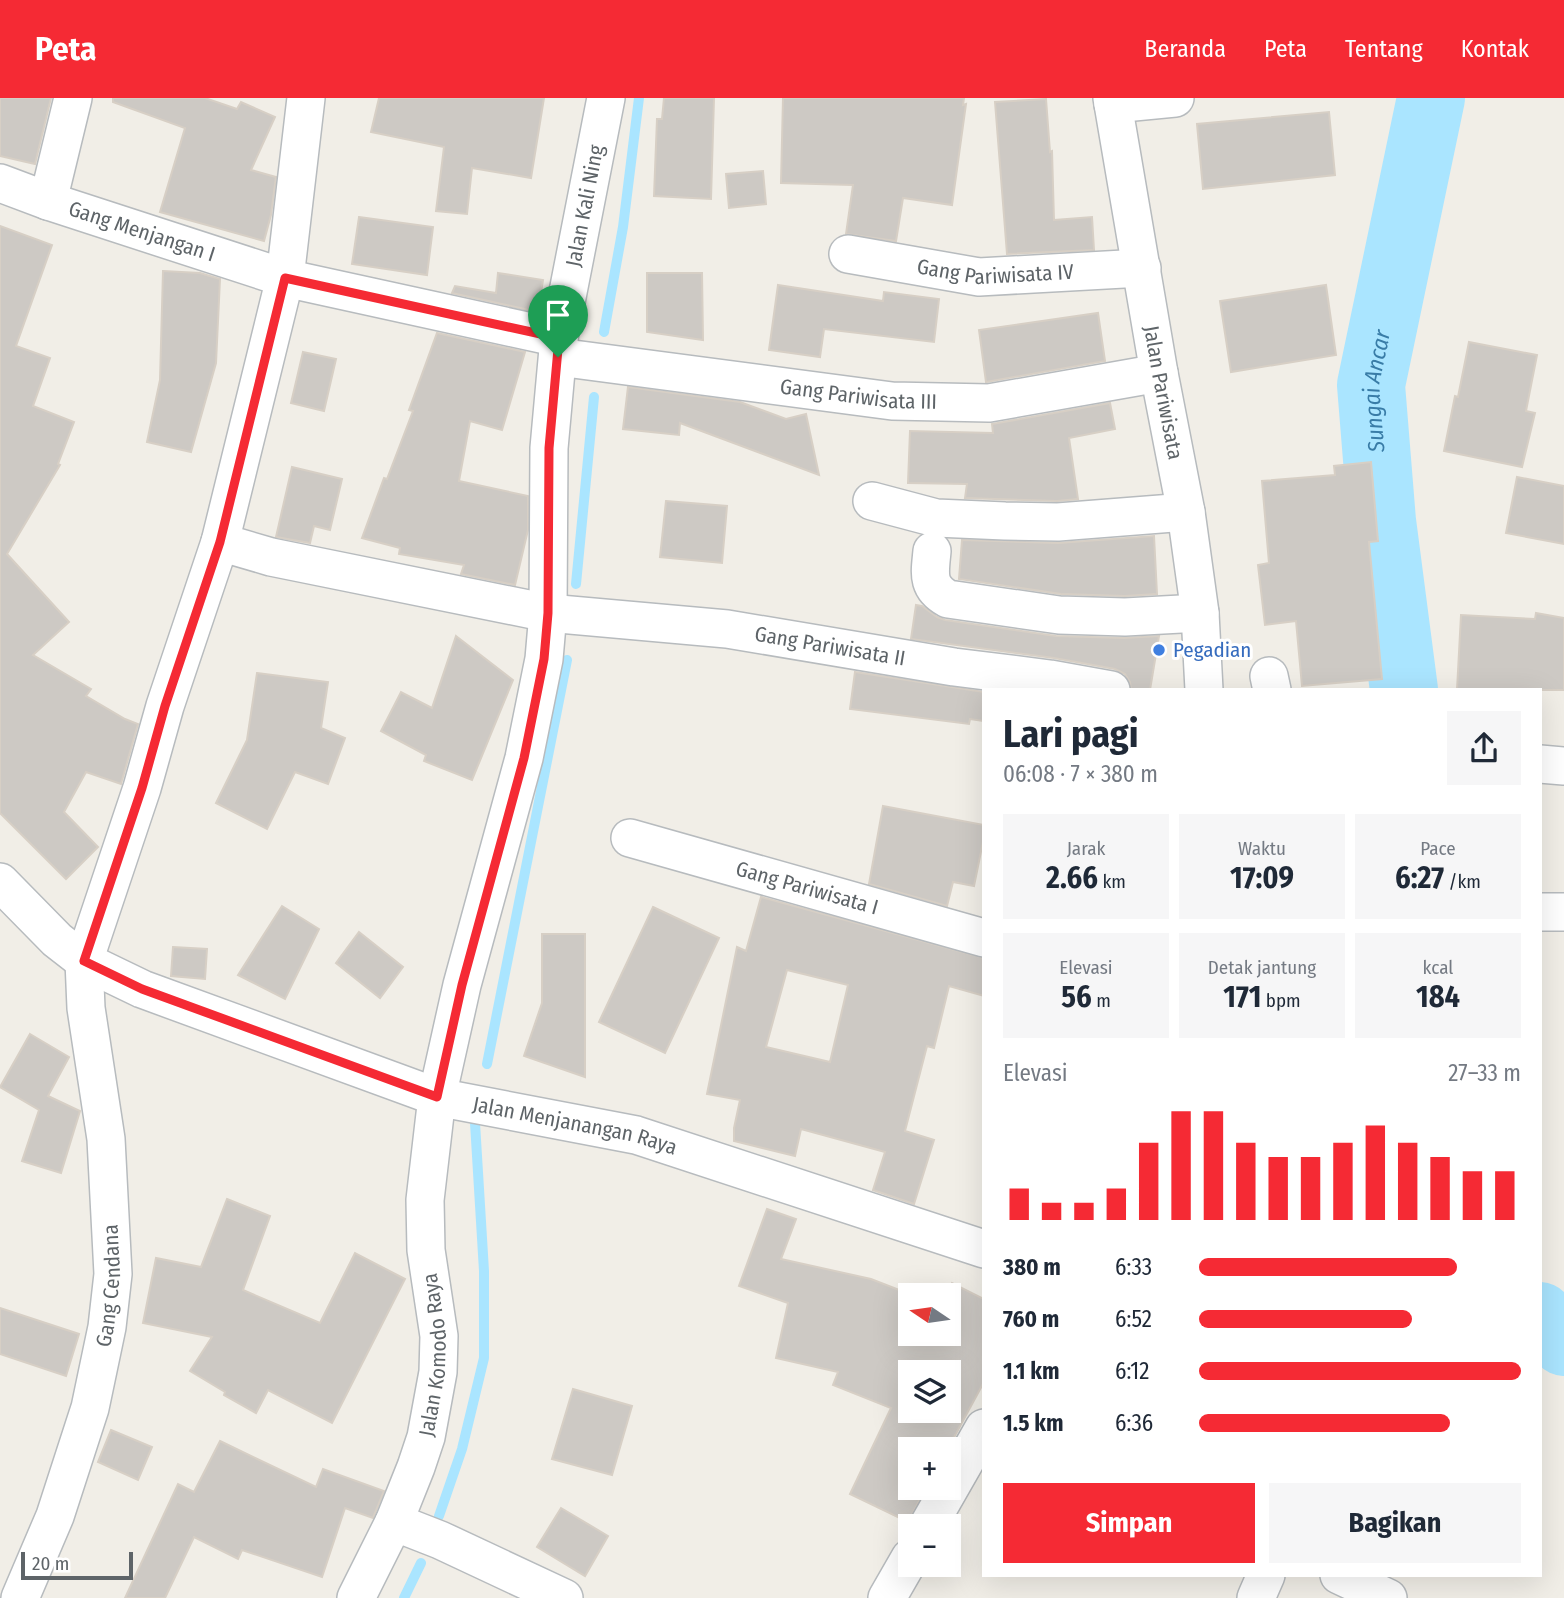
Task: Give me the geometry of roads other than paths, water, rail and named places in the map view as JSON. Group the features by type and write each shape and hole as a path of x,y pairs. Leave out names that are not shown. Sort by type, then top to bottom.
{"street":[{"path":"48,201 73,98"},
{"path":"84,961 220,542 285,278 306,98"},
{"name":"Jalan Kali Ning","path":"437,1097 462,985 515,794 534,716 544,659 548,613 549,448 559,348 606,98"},
{"path":"1112,101 1175,98"},
{"name":"Jalan Pariwisata","path":"1112,101 1186,512 1200,613 1204,688"},
{"name":"Gang Menjangan I","path":"0,183 285,278 559,348"},
{"name":"Gang Pariwisata IV","path":"848,254 979,277 1142,268"},
{"name":"Gang Pariwisata III","path":"559,348 892,401 989,403 1159,373"},
{"path":"872,501 936,518 1005,522 1058,522 1186,512"},
{"name":"Gang Pariwisata II","path":"220,542 271,557 548,613 727,629 1097,688"},
{"path":"932,551 930,577 937,593 948,599 1059,615 1125,617 1200,613"},
{"path":"1542,764 1564,766"},
{"name":"Gang Pariwisata I","path":"629,838 982,937"},
{"name":"Jalan Menjanangan Raya","path":"0,882 57,940 84,961 142,989 437,1097 636,1135 982,1248"},
{"path":"1542,912 1564,912"},
{"name":"Gang Cendana","path":"20,1598 55,1516 90,1408 107,1327 113,1274 106,1139 86,1007 84,961"},
{"name":"Jalan Komodo Raya","path":"356,1598 400,1524 426,1437 438,1372 439,1336 426,1250 425,1200 437,1097"},
{"path":"935,1514 982,1432"},
{"path":"400,1524 564,1598"},
{"path":"887,1598 899,1577"},
{"path":"1256,1598 1265,1577"},
{"path":"1343,1577 1388,1598"}],"waterway":[{"path":"604,332 623,227 639,98"},
{"name":"Sungai Ancar","path":"1404,688 1382,521 1371,385 1431,98"},
{"path":"576,584 594,397"},
{"path":"487,1064 567,660"},
{"path":"439,1516 462,1449 484,1358 484,1271 475,1123"},
{"name":"Sungai Ancar","path":"1542,1318 1564,1342"},
{"path":"404,1598 421,1563"}],"place":[{"name":"Pegadian","path":"1159,650"}]}
